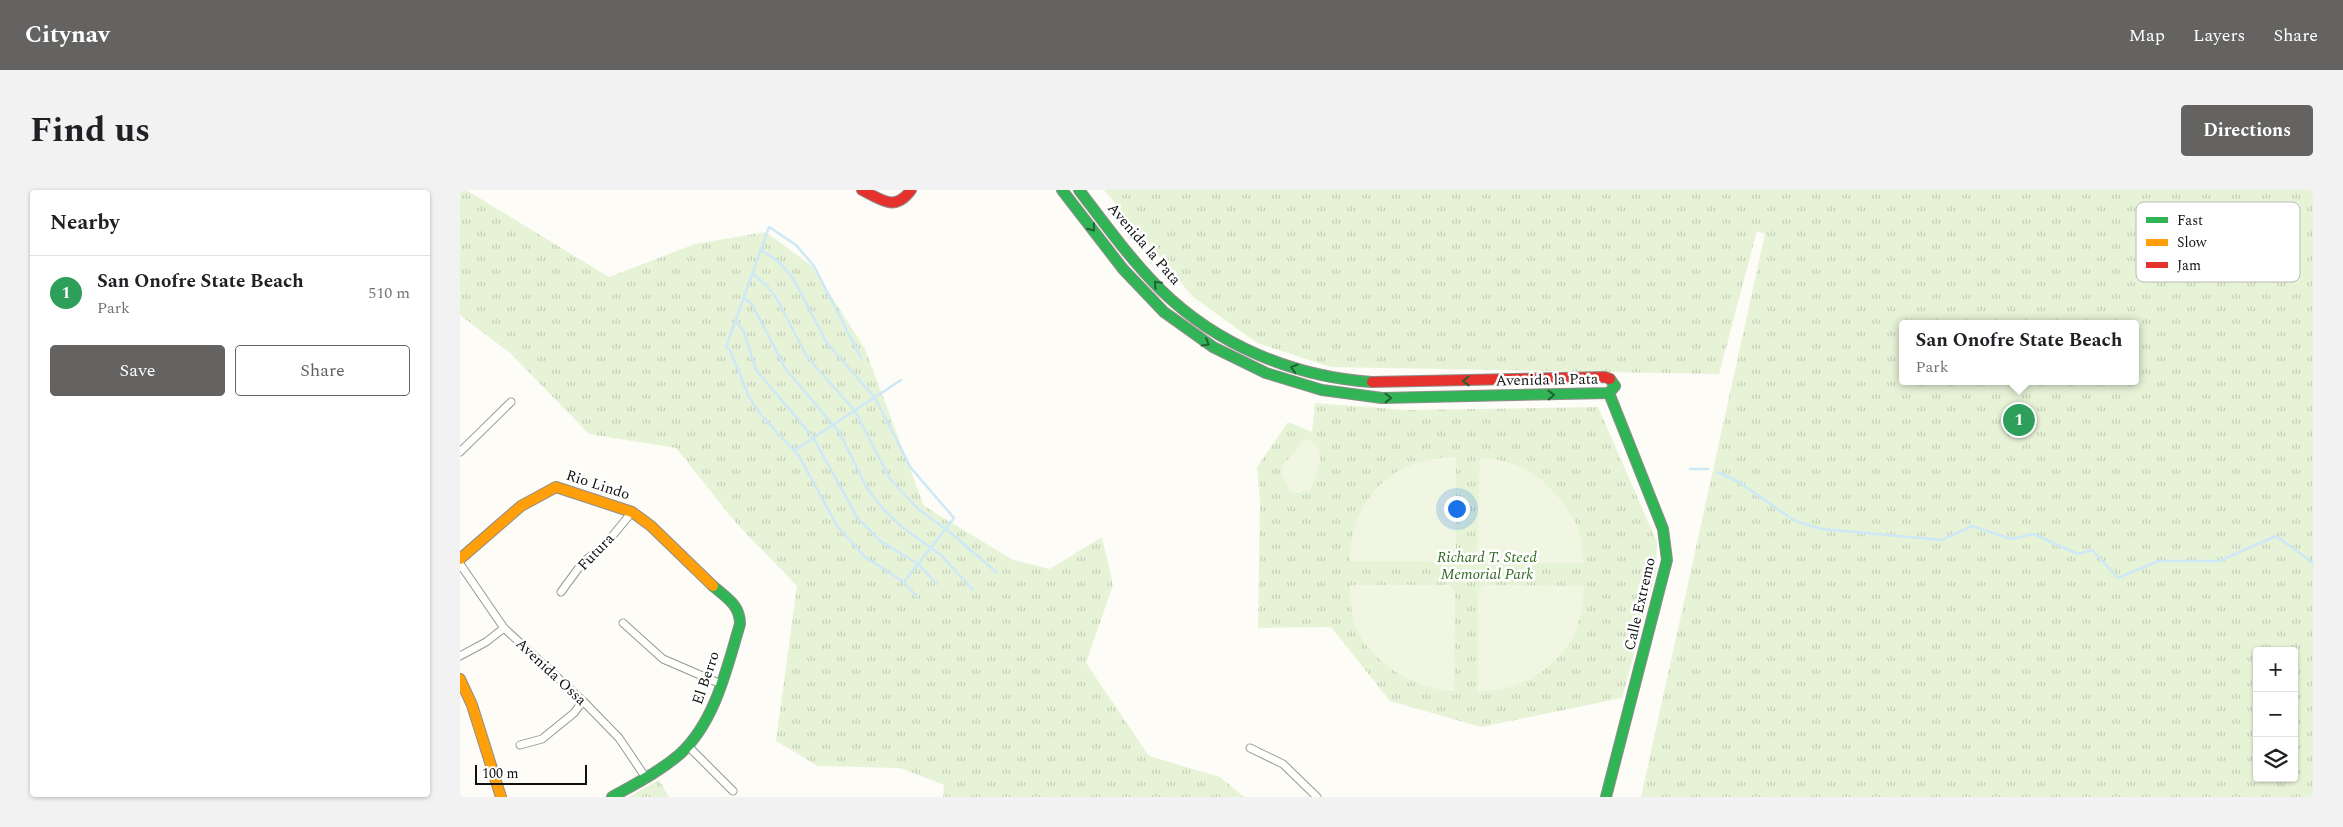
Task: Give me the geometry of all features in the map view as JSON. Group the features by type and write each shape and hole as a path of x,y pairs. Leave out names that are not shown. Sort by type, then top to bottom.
{"main road":[{"path":"862,190 891,203 899,203 905,200 911,190"},
{"name":"Avenida la Pata","path":"1062,190 1137,286 1163,311 1197,338 1240,363 1292,383 1340,394 1383,398 1609,393 1615,386 1610,378 1606,377 1382,383 1341,379 1291,368 1241,348 1192,317 1164,293 1136,262 1079,190"},
{"name":"Calle Extremo","path":"1606,797 1667,560 1663,529 1609,393"},
{"name":"Rio Lindo","path":"460,559 521,506 556,487 587,499 632,512 650,526 700,575 735,605 740,613"},
{"name":"El Berro","path":"612,797 666,766 688,746 710,714 740,624 740,613"},
{"path":"460,679 472,705 501,797"}],"street":[{"path":"460,452 511,402"},
{"name":"Futura","path":"562,592 583,562 605,545 632,512"},
{"name":"Avenida Ossa","path":"460,564 504,628 583,701 619,738 646,778"},
{"path":"623,622 663,659 721,684"},
{"path":"460,656 486,642 504,628"},
{"path":"520,746 542,739 574,713 583,701"},
{"path":"688,746 733,791"},
{"path":"1250,748 1283,764 1317,797"}],"green space":[{"path":"460,190 466,190 609,277 695,244 766,232 812,266 865,349 924,506 1013,560 1050,569 1102,537 1113,585 1086,663 1149,756 1220,777 1244,797 943,797 944,785 900,768 818,766 776,741 797,586 737,524 676,448 589,434 510,353 460,315"},
{"path":"1104,190 2313,190 2313,797 1641,797 1765,234 1757,231 1719,374 1331,367 1257,343 1193,297"},
{"name":"Richard T. Steed Memorial Park","path":"1315,403 1406,410 1598,407 1657,542 1656,571 1622,698 1481,727 1390,701 1331,627 1258,628 1260,500 1257,467 1288,422 1312,432"},
{"path":"1305,439 1313,442 1318,447 1320,453 1319,467 1311,489 1296,493 1290,492 1280,469"},
{"path":"1456,457 1456,554 1454,560 1449,562 1349,561 1352,538 1358,517 1367,500 1380,485 1395,473 1412,465 1433,459"},
{"path":"1480,458 1494,459 1520,467 1542,480 1552,489 1577,526 1581,541 1583,563 1488,563 1481,561 1477,555"},
{"path":"1350,585 1449,585 1455,592 1454,691 1426,686 1399,674 1387,666 1366,646 1354,622 1351,610"},
{"path":"1487,585 1584,586 1583,604 1573,636 1553,662 1526,681 1511,687 1478,691 1478,594 1481,587"},
{"path":"659,780 669,797 629,797"}],"waterway":[{"path":"861,358 814,266 796,245 769,227 726,347 730,350 749,397 761,415 799,456 837,526 865,557 904,582"},
{"path":"761,250 778,261 793,278 827,343 875,398 911,468 954,518 904,582 917,597"},
{"path":"753,274 767,286 777,299 807,357 855,411 890,479 918,509 951,533 996,572"},
{"path":"744,298 751,303 785,368 839,432 867,488 884,510 903,528 941,555 973,590"},
{"path":"736,321 744,332 756,370 813,437 857,517 880,541 918,564 937,584"},
{"path":"795,450 901,380"},
{"path":"1690,469 1708,469"},
{"path":"1717,472 1739,482 1795,521 1822,529 1942,540 1972,526 2011,539 2033,534 2078,554 2092,550 2118,578 2158,561 2219,561 2276,536 2313,563"}],"traffic: fast":[{"path":"1062,190 1123,269 1164,312 1213,347 1266,373 1322,390 1382,398 1609,393 1615,386 1610,379"},
{"path":"1079,190 1118,241 1161,290 1183,310 1207,327 1258,355 1286,365 1343,379 1372,382"},
{"path":"1606,797 1667,560 1663,529 1609,393"},
{"path":"612,797 655,772 680,754 692,741 711,710 725,676 740,624 735,607 728,598 713,586"}],"traffic: slow":[{"path":"460,559 521,506 556,487 632,512 651,526 713,586"},
{"path":"460,679 472,705 501,797"}],"traffic: jam":[{"path":"862,190 888,202 899,201 911,190"},
{"path":"1372,382 1605,377 1610,379"}],"place":[{"name":"San Onofre State Beach","path":"2019,420"}]}
